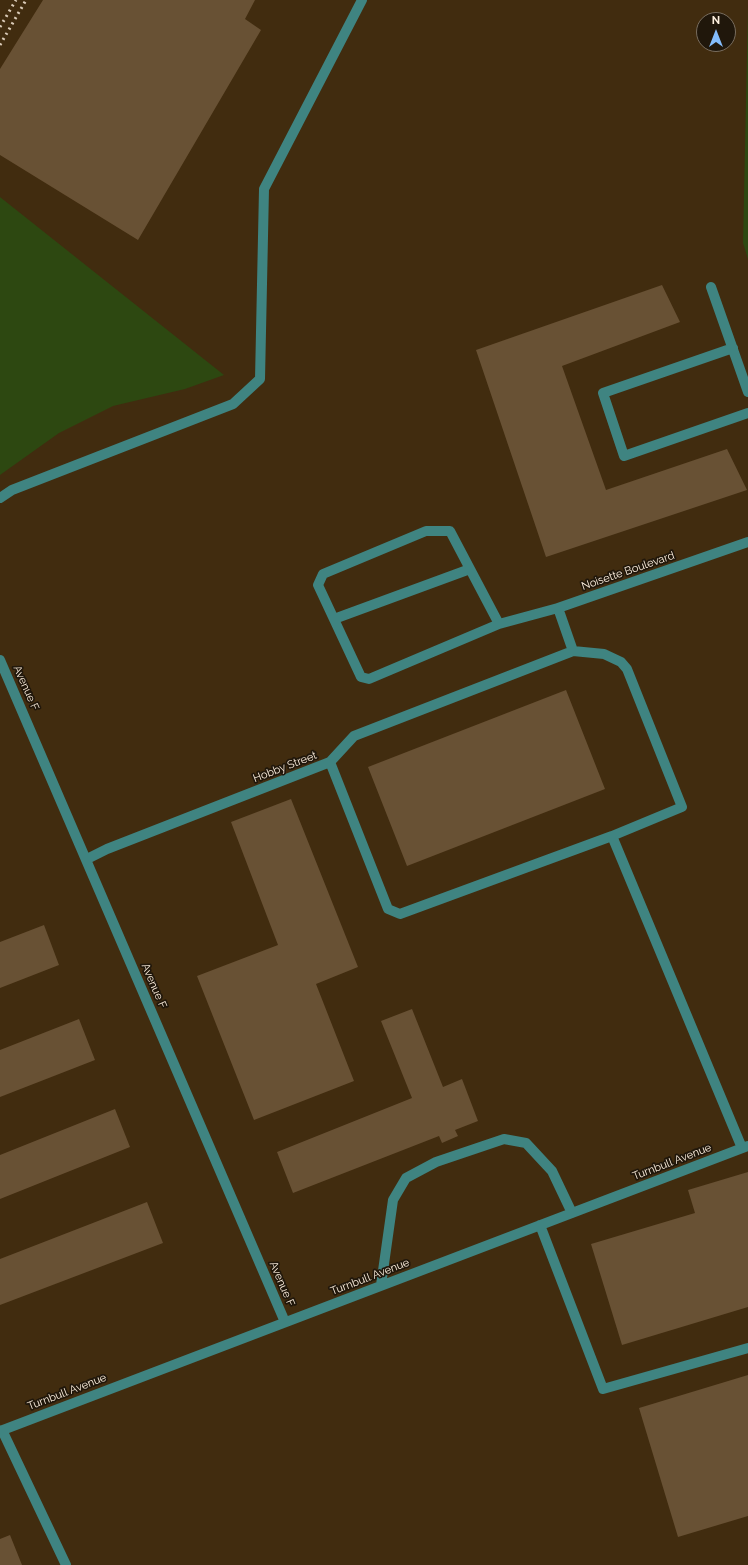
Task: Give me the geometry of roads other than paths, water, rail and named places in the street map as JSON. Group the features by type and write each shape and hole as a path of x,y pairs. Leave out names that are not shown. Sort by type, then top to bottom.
{"street":[{"path":"0,498 12,490 233,404 260,379 264,189 362,0"},
{"path":"711,287 748,392"},
{"path":"733,348 603,394 624,456 748,413"},
{"name":"Noisette Boulevard","path":"470,569 450,531 426,531 323,574 318,585 361,676 368,679 499,624 558,608 748,542"},
{"path":"334,619 470,569 499,624"},
{"path":"330,762 388,909 400,914 612,836 682,807 627,669 621,662 604,654 573,651 558,608"},
{"name":"Hobby Street","path":"87,860 107,849 330,762 354,736 573,651"},
{"name":"Avenue F","path":"0,660 285,1322"},
{"path":"612,836 745,1147"},
{"path":"381,1285 393,1200 406,1178 436,1162 504,1139 526,1143 552,1171 572,1213"},
{"name":"Turnbull Avenue","path":"1,1430 745,1147"},
{"path":"540,1225 603,1390 748,1348"},
{"path":"1,1430 66,1565"}],"railway":[{"path":"0,27 16,0"},
{"path":"0,45 26,0"}]}
